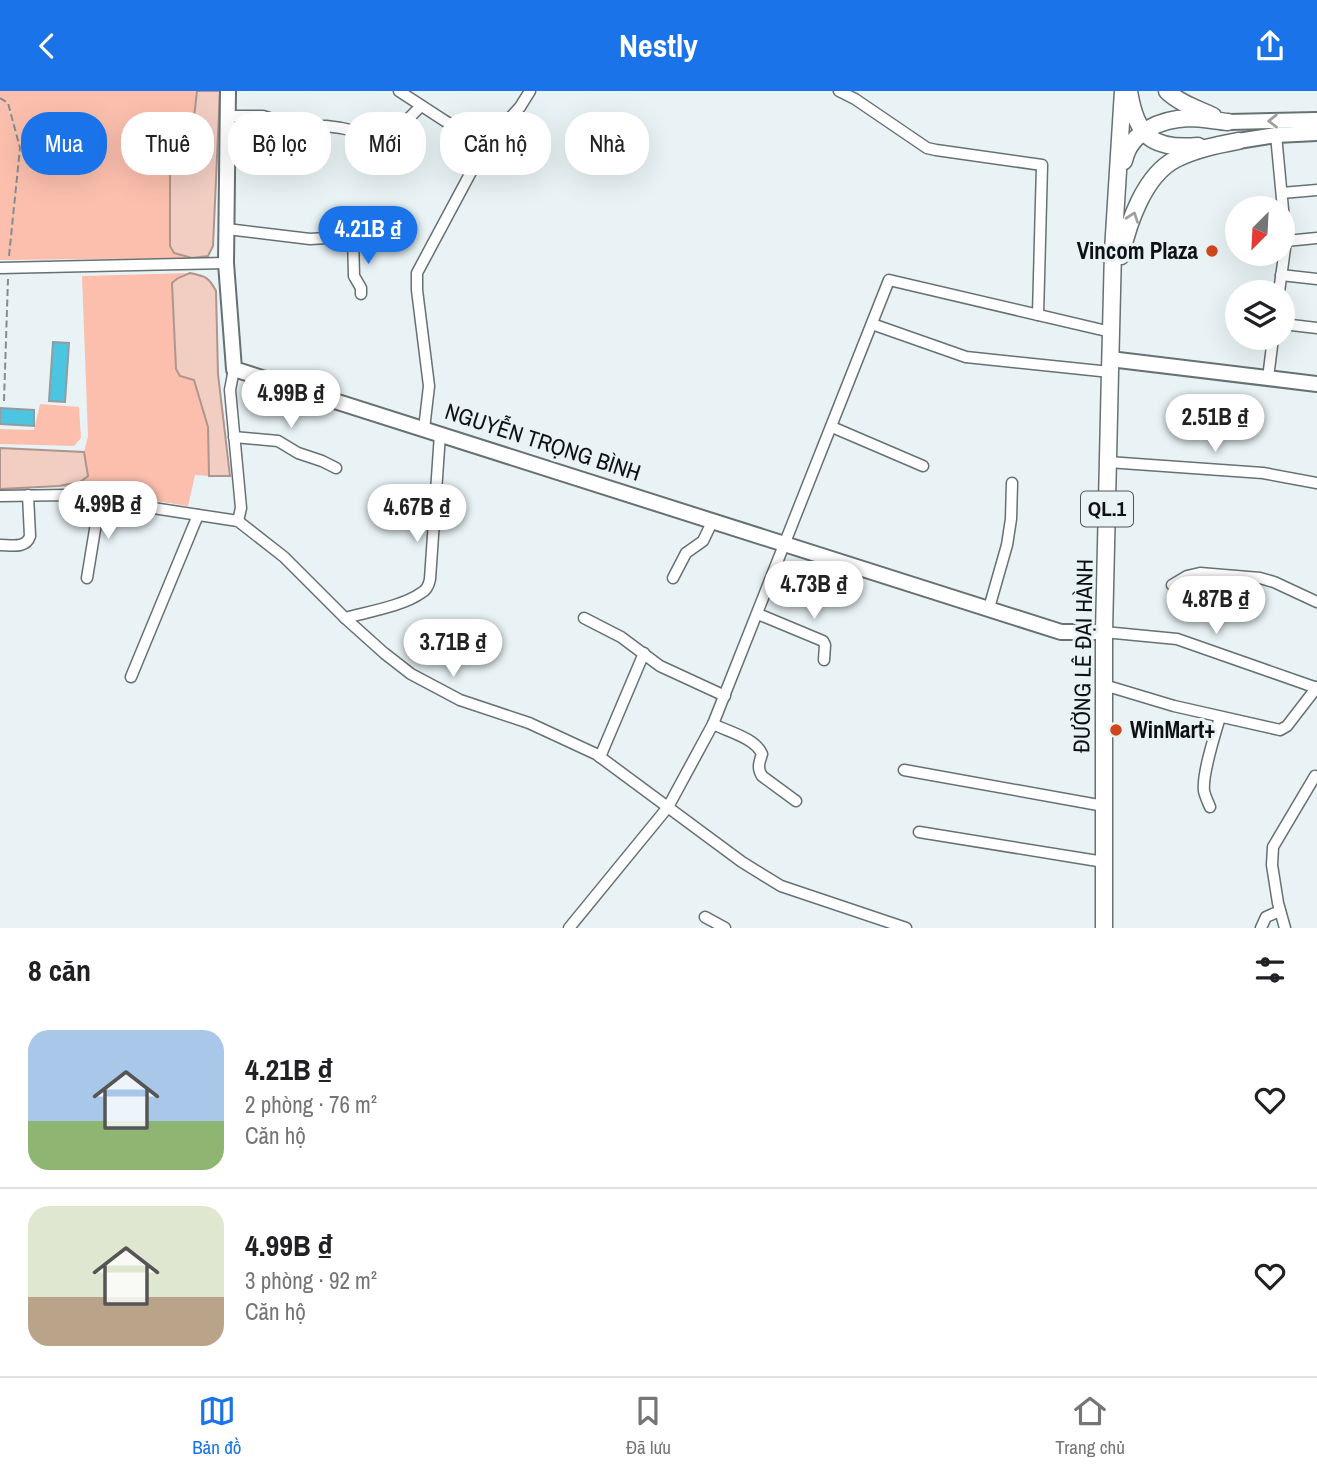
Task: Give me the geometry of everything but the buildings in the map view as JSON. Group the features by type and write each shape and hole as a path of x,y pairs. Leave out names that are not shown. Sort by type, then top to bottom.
{"main road":[{"name":"ĐƯỜNG LÊ ĐẠI HÀNH","path":"1104,928 1104,632 1110,365 1113,251 1124,91"},
{"path":"1129,91 1135,118 1143,133 1155,143 1183,147 1238,141"},
{"path":"1167,91 1228,122"},
{"path":"1118,191 1125,154 1134,138 1156,125 1189,118 1228,122"},
{"path":"1112,307 1125,240 1138,203 1150,182 1173,160 1207,147 1238,141"}],"street":[{"path":"229,91 229,112"},
{"path":"399,91 440,118"},
{"path":"515,112 530,91"},
{"path":"839,91 855,99 919,144 931,149 1042,165 1038,315"},
{"path":"331,127 355,131 370,142 390,142 396,139 401,126 421,107"},
{"path":"1228,122 1317,120"},
{"path":"1238,141 1276,135 1317,133"},
{"path":"1276,135 1282,196"},
{"path":"228,172 226,263 234,369 230,390 241,508 238,520"},
{"path":"424,429 429,386 416,278 469,175"},
{"path":"1282,193 1317,190"},
{"path":"227,229 298,239 376,235"},
{"path":"353,237 354,276 361,288 361,295"},
{"path":"1295,239 1317,238"},
{"path":"4,268 226,263"},
{"path":"1280,280 1282,266"},
{"path":"1281,275 1317,279"},
{"path":"569,928 668,807 713,725 889,279 1111,332"},
{"path":"872,324 966,357 1110,365 1317,384"},
{"path":"1295,325 1317,328"},
{"path":"1268,378 1272,350"},
{"name":"NGUYỄN TRỌNG BÌNH","path":"234,369 1061,632 1104,632"},
{"path":"832,427 923,466"},
{"path":"345,618 397,604 420,594 429,586 440,434"},
{"path":"234,437 278,441 298,453 336,468"},
{"path":"1108,462 1263,473 1317,484"},
{"path":"989,608 1007,545 1012,482"},
{"path":"0,545 25,545 29,541 28,495"},
{"path":"0,496 68,495 238,520 284,557 345,618 411,674 460,700 529,723 600,757 743,862 781,886 882,924 906,928"},
{"path":"87,578 100,499"},
{"path":"131,677 198,515"},
{"path":"673,578 683,557 704,541 713,520"},
{"path":"1172,585 1195,573 1250,577 1274,582 1317,602"},
{"path":"758,614 823,641 824,660"},
{"path":"584,618 621,637 660,666 725,696"},
{"path":"1104,632 1177,639 1317,688 1287,726 1280,730 1174,706 1104,685"},
{"path":"600,757 644,653"},
{"path":"1210,807 1204,791 1205,779 1220,717"},
{"path":"713,725 750,741 759,748 762,754 759,770 762,776 796,801"},
{"path":"904,770 1104,806"},
{"path":"1285,928 1272,865 1273,847 1315,776 1317,777"},
{"path":"919,832 1104,862"},
{"path":"1261,928 1266,917 1280,911"},
{"path":"705,917 725,928"}],"path":[{"path":"0,98 8,103 20,148 4,268 4,401"}],"shaded area":[{"path":"0,91 197,91 195,112 121,112 121,175 170,175 170,246 174,253 192,258 0,260"},
{"path":"197,91 220,91 213,246 208,256 192,258 174,253 170,246 170,175 214,175 214,112 195,112"},
{"path":"190,273 178,278 180,376 194,379 208,427 209,476 195,475 188,506 59,486 80,482 88,476 84,452 88,436 82,276"},
{"path":"190,273 206,278 216,291 218,374 230,476 209,476 208,427 194,380 180,376 176,369 172,283"},
{"path":"40,404 79,407 81,438 74,446 0,444 0,429 34,430"},
{"path":"0,448 84,452 88,476 80,482 59,486 0,489"}],"place":[{"name":"Vincom Plaza","path":"1212,251"},
{"name":"WinMart+","path":"1116,730"}]}
